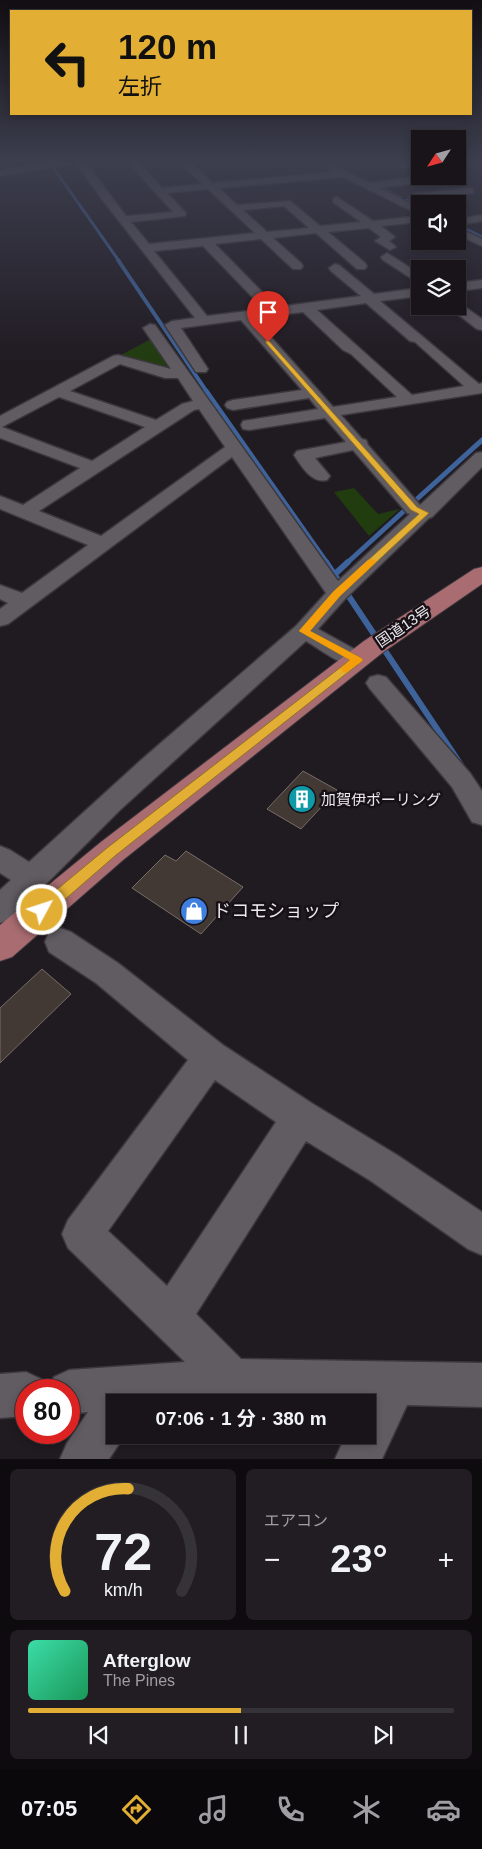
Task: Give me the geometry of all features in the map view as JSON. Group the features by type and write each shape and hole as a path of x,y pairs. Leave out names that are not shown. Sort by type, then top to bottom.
{"highway":[{"name":"国道13号","path":"0,946 112,852 373,648 482,574"}],"street":[{"path":"132,228 204,320"},
{"path":"257,228 297,266"},
{"path":"317,228 361,266"},
{"path":"148,248 336,228"},
{"path":"377,228 390,237 381,241 388,252 411,272"},
{"path":"466,235 482,243"},
{"path":"206,242 274,312"},
{"path":"336,268 418,340 479,388"},
{"path":"466,286 482,284"},
{"path":"201,368 172,325 411,293"},
{"path":"306,308 409,400"},
{"path":"466,314 482,326"},
{"path":"245,316 360,444 414,508 425,513"},
{"path":"150,328 234,448 344,588"},
{"path":"0,423 118,359 165,373 183,374"},
{"path":"249,425 479,388"},
{"path":"58,392 158,426"},
{"path":"233,405 314,393"},
{"path":"24,512 188,407 203,403"},
{"path":"0,432 93,467"},
{"path":"321,476 303,455 360,444"},
{"path":"0,618 234,448"},
{"path":"0,910 31,878 134,781 304,631 344,588 482,457"},
{"path":"0,502 101,543"},
{"path":"0,590 23,602"},
{"path":"304,631 373,648"},
{"path":"378,683 461,780 482,814"},
{"path":"0,858 31,878"},
{"path":"60,942 107,973 211,1057 300,1117 384,1168 482,1235"},
{"path":"211,1057 82,1234 170,1317 232,1380"},
{"path":"170,1317 300,1117"},
{"path":"156,1394 232,1380 482,1385"},
{"path":"358,1459 395,1382"},
{"path":"80,1394 106,1397"},
{"path":"0,1396 15,1395"},
{"path":"84,1459 106,1426"}],"green space":[{"path":"276,313 285,324 263,327 257,322 262,315"},
{"path":"151,339 169,365 157,368 119,356"},
{"path":"354,488 378,514 400,509 369,536 334,492"}],"building":[{"name":"加賀伊ポーリング","path":"303,771 337,790 301,829 267,809"},
{"name":"ドコモショップ","path":"186,851 243,887 201,934 132,888 165,855 176,861"},
{"path":"42,969 71,994 0,1063 0,1008"}],"waterway":[{"path":"96,228 119,261"},
{"path":"466,229 482,237"},
{"path":"118,260 207,392"},
{"path":"206,391 327,563"},
{"path":"417,499 482,440"},
{"path":"347,563 405,510"},
{"path":"326,562 461,765"},
{"path":"335,574 348,562"}],"slow traffic":[{"path":"345,669 358,660 304,631 337,594 372,561"}],"place":[{"name":"加賀伊ポーリング","path":"302,799"},
{"name":"ドコモショップ","path":"194,911"}],"route":[{"path":"42,910 112,852 358,660 304,631 337,594 425,513 414,508 268,342"}]}
